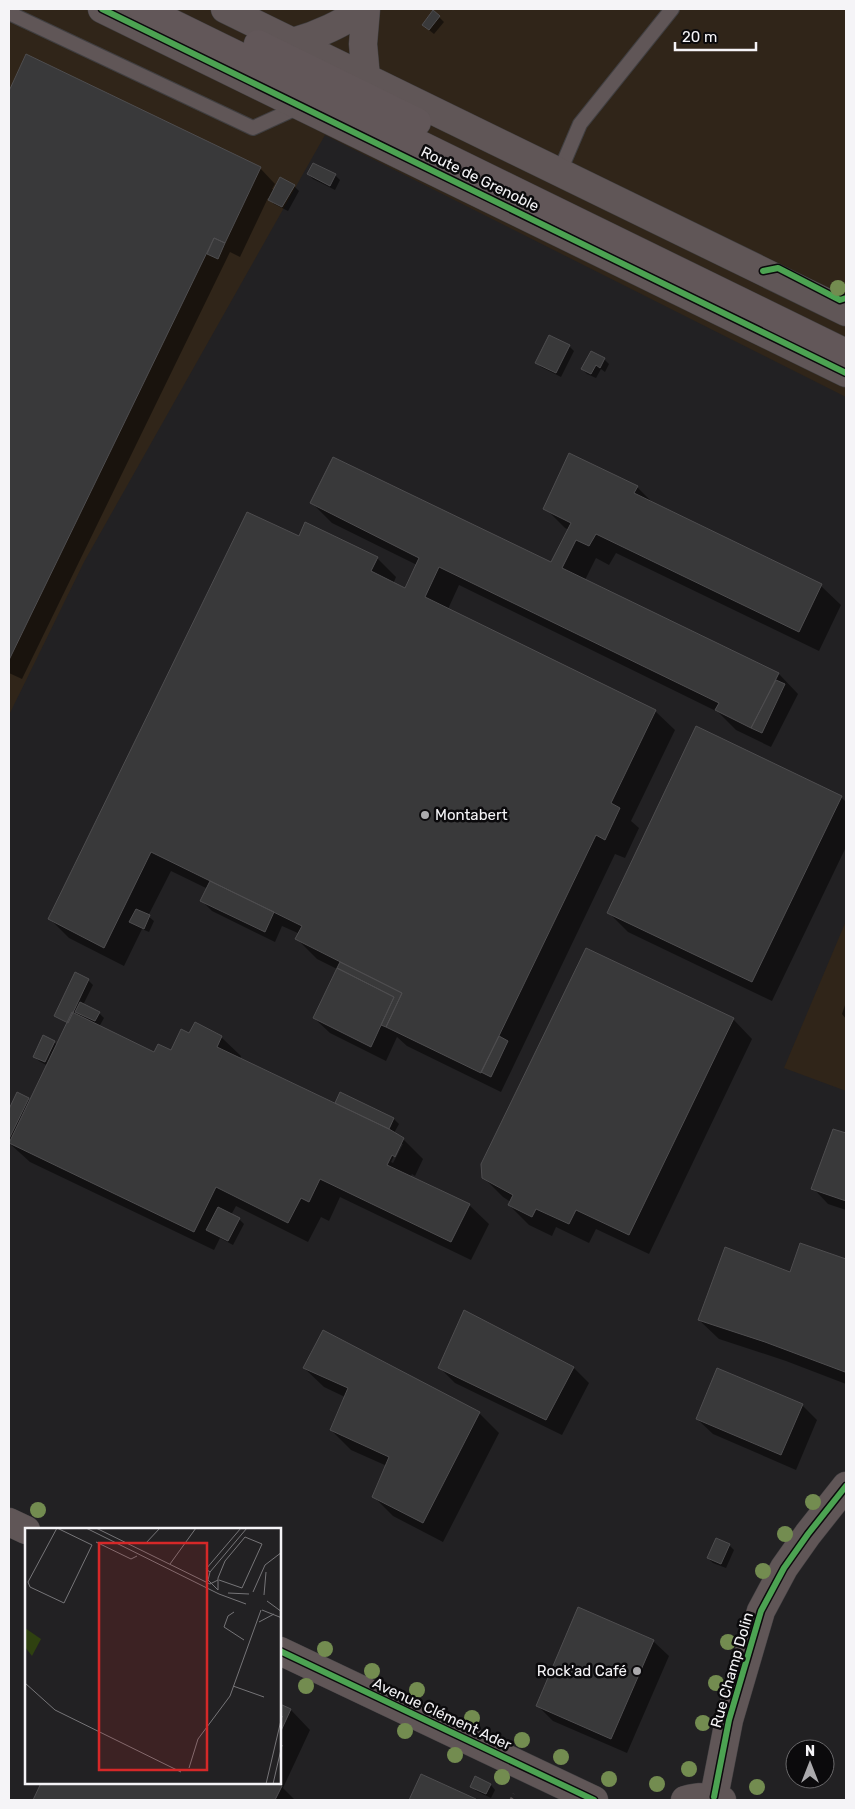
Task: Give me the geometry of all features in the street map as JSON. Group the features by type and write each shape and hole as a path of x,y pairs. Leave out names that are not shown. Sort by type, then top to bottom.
{"main road":[{"name":"Route de Grenoble","path":"143,9 846,353"},
{"name":"Route de Grenoble","path":"184,9 330,78 801,314 846,334"}],"street":[{"name":"Route de Grenoble","path":"102,9 846,373"},
{"path":"225,9 846,312"},
{"path":"293,42 335,27 366,9"},
{"path":"366,9 363,44 366,77"},
{"name":"Rue Champ Dolin","path":"718,1799 729,1720 761,1611 784,1568 846,1486"},
{"path":"9,1522 25,1530"},
{"name":"Avenue Clément Ader","path":"281,1651 594,1800"},
{"path":"685,1800 696,1797 718,1799"}],"lane":[{"path":"560,172 580,124 672,9"},
{"path":"9,13 253,128 301,106"}],"path":[{"path":"511,1800 514,1794"}],"shaded area":[{"path":"9,9 846,9 846,397 325,135 84,562 9,715"},
{"path":"846,921 846,1091 784,1068"}],"building":[{"path":"433,10 440,16 429,30 422,25"},
{"path":"26,54 261,167 225,243 214,238 9,660 9,91"},
{"path":"313,163 336,174 330,186 307,174"},
{"path":"280,177 295,185 282,207 268,200"},
{"path":"214,238 225,243 218,259 207,254"},
{"path":"549,335 570,345 556,373 535,363"},
{"path":"591,351 605,358 600,368 596,365 591,374 581,369"},
{"path":"569,453 638,486 634,493 822,584 799,632 596,534 589,546 576,540 562,568 779,673 751,728 715,710 719,703 439,567 425,597 656,710 611,803 620,808 605,840 596,835 481,1073 386,1027 402,993 295,939 302,926 151,852 104,948 48,919 247,512 299,536 305,522 378,557 371,571 405,588 419,558 310,503 333,457 551,562 571,523 543,509"},
{"path":"776,680 785,684 762,733 751,728"},
{"path":"696,726 842,796 752,982 607,913"},
{"path":"210,881 274,912 265,932 200,901"},
{"path":"136,909 150,915 144,929 129,922"},
{"path":"586,948 734,1018 629,1235 576,1210 569,1224 536,1209 532,1217 508,1205 513,1195 482,1178 481,1164"},
{"path":"340,962 402,993 386,1027 381,1025 394,997 337,968"},
{"path":"337,968 394,997 371,1047 313,1018"},
{"path":"75,972 89,979 68,1023 54,1016"},
{"path":"80,1002 100,1012 95,1021 75,1012"},
{"path":"72,1012 154,1052 158,1044 171,1050 181,1029 189,1033 195,1022 222,1036 217,1047 389,1129 404,1138 395,1157 392,1155 387,1165 470,1204 451,1242 320,1179 309,1202 301,1198 288,1223 216,1187 194,1232 9,1143"},
{"path":"43,1035 55,1041 45,1062 33,1057"},
{"path":"499,1036 508,1041 491,1077 481,1072"},
{"path":"17,1092 29,1098 9,1139 9,1109"},
{"path":"340,1092 394,1118 389,1129 335,1103"},
{"path":"833,1129 846,1133 846,1201 811,1189"},
{"path":"218,1207 240,1218 228,1241 206,1230"},
{"path":"800,1243 846,1259 845,1372 765,1342 698,1320 725,1247 790,1272"},
{"path":"464,1310 574,1367 546,1420 438,1368"},
{"path":"323,1330 480,1412 423,1523 372,1497 389,1457 330,1430 348,1388 303,1368"},
{"path":"717,1368 803,1404 781,1455 696,1419"},
{"path":"716,1538 730,1544 721,1564 707,1558"},
{"path":"578,1607 654,1640 611,1739 536,1706"},
{"path":"281,1704 291,1709 281,1731"},
{"path":"421,1774 476,1799 476,1800 409,1800"},
{"path":"475,1776 491,1784 486,1794 470,1787"},
{"path":"41,1784 278,1784 282,1786 275,1800 33,1800"}],"cycle path":[{"path":"102,9 846,373"},
{"path":"763,271 778,268 840,300 846,298"},
{"path":"714,1797 729,1720 761,1611 784,1568 846,1486"},
{"path":"281,1651 594,1800"}],"place":[{"name":"Montabert","path":"425,815"},
{"name":"Rock'ad Café","path":"637,1671"}]}
